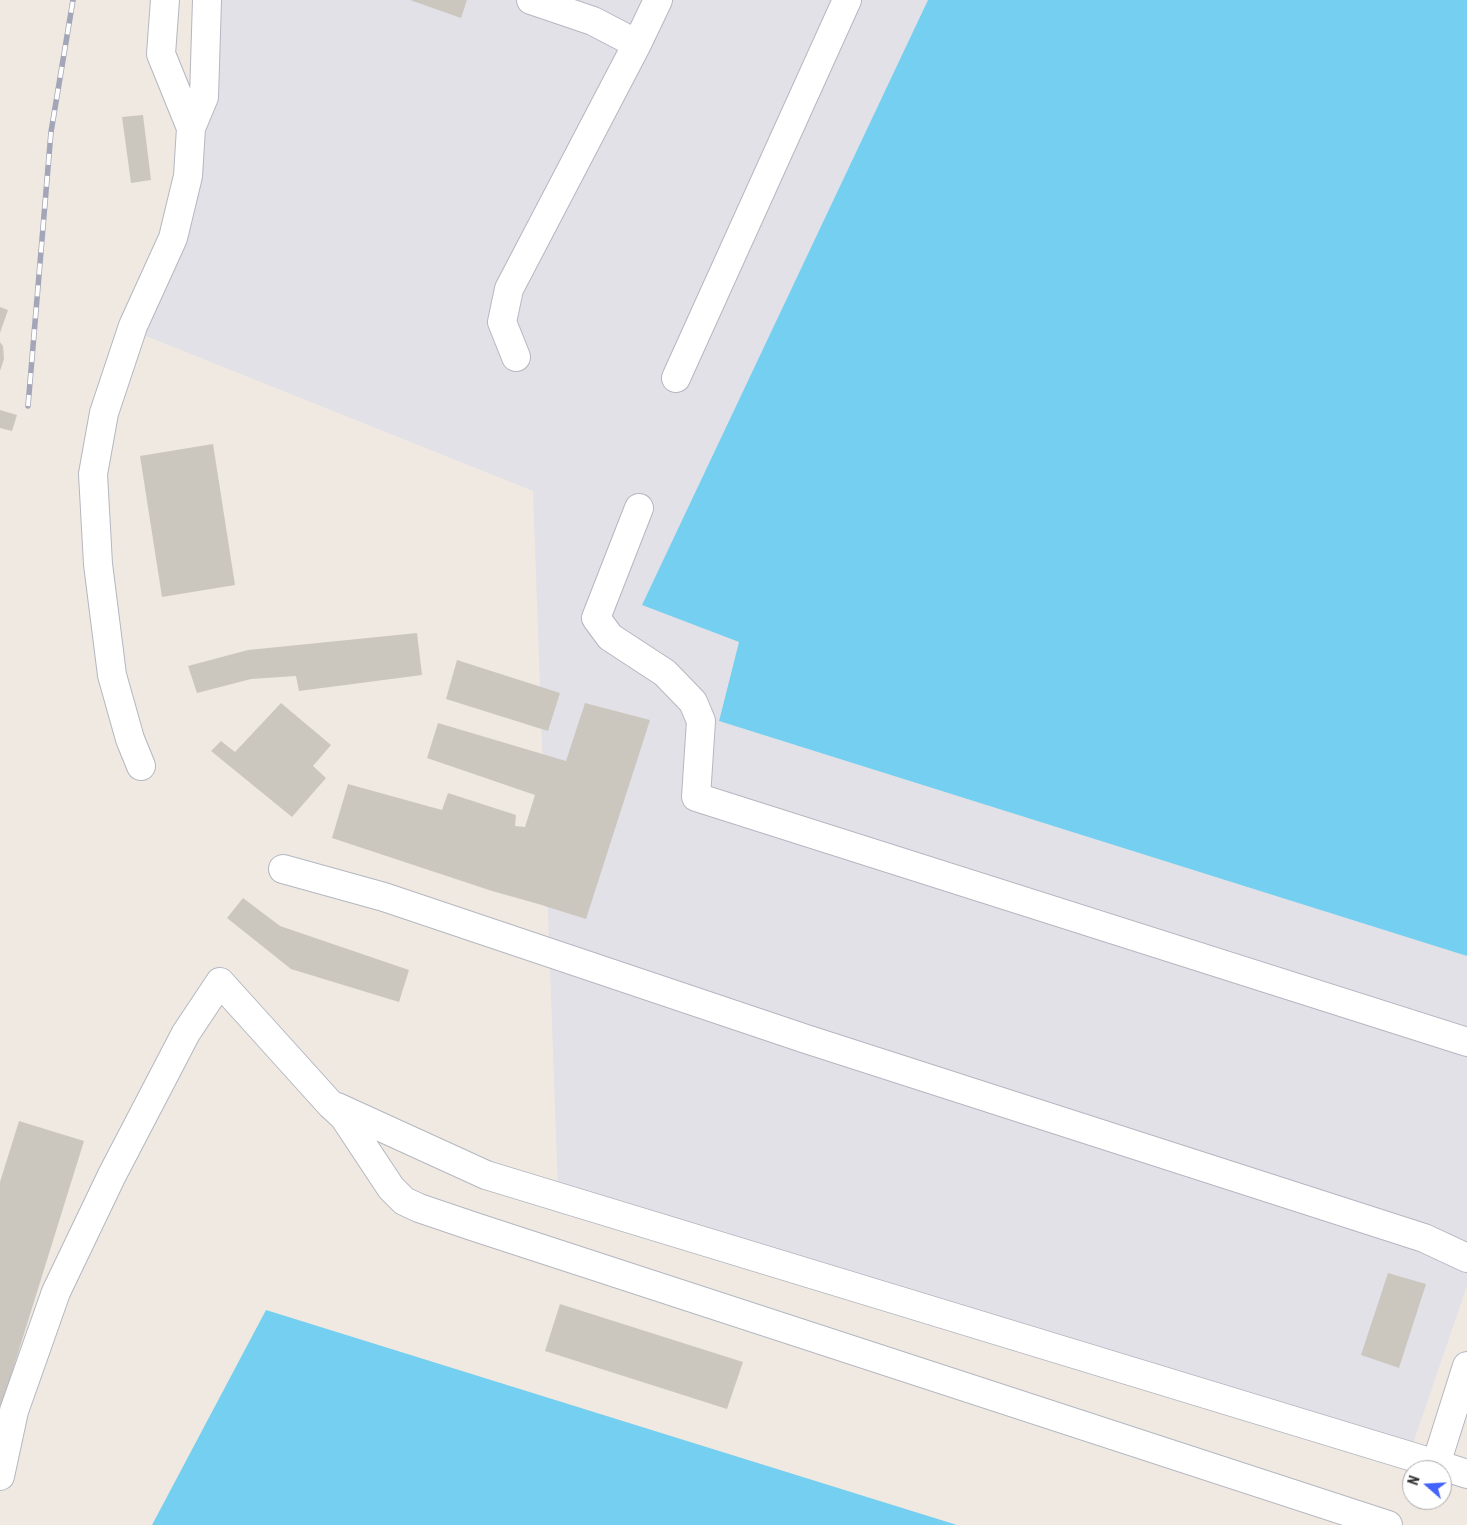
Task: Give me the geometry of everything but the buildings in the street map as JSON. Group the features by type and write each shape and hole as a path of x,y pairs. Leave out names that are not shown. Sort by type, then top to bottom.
{"lane":[{"path":"164,0 161,54 191,128"},
{"path":"141,766 130,739 112,675 98,564 93,474 104,413 133,326 172,238 188,176 191,128 204,96 207,0"},
{"path":"531,0 591,7 637,44"},
{"path":"516,357 502,322 509,288 637,44 658,0"},
{"path":"676,378 847,0"},
{"path":"639,508 596,618 610,637 665,673 693,702 702,721 696,797 1467,1042"},
{"path":"283,870 384,897 806,1039 1424,1238 1467,1258"},
{"path":"0,1476 14,1411 56,1292 112,1175 186,1033 220,982 344,1117 391,1188 404,1201 419,1208 1388,1525"},
{"path":"331,1104 486,1175 1423,1460"},
{"path":"1437,1460 1467,1366"},
{"path":"1452,1469 1467,1474"}],"shaded area":[{"path":"213,0 928,0 643,605 739,642 719,721 1467,956 1467,1286 1407,1460 1402,1460 1402,1463 558,1192 533,491 141,334"}],"water":[{"path":"928,0 1467,0 1467,956 719,721 739,642 642,605"},
{"path":"266,1310 957,1525 152,1525"}],"railway":[{"path":"28,406 51,132 73,0"}]}
